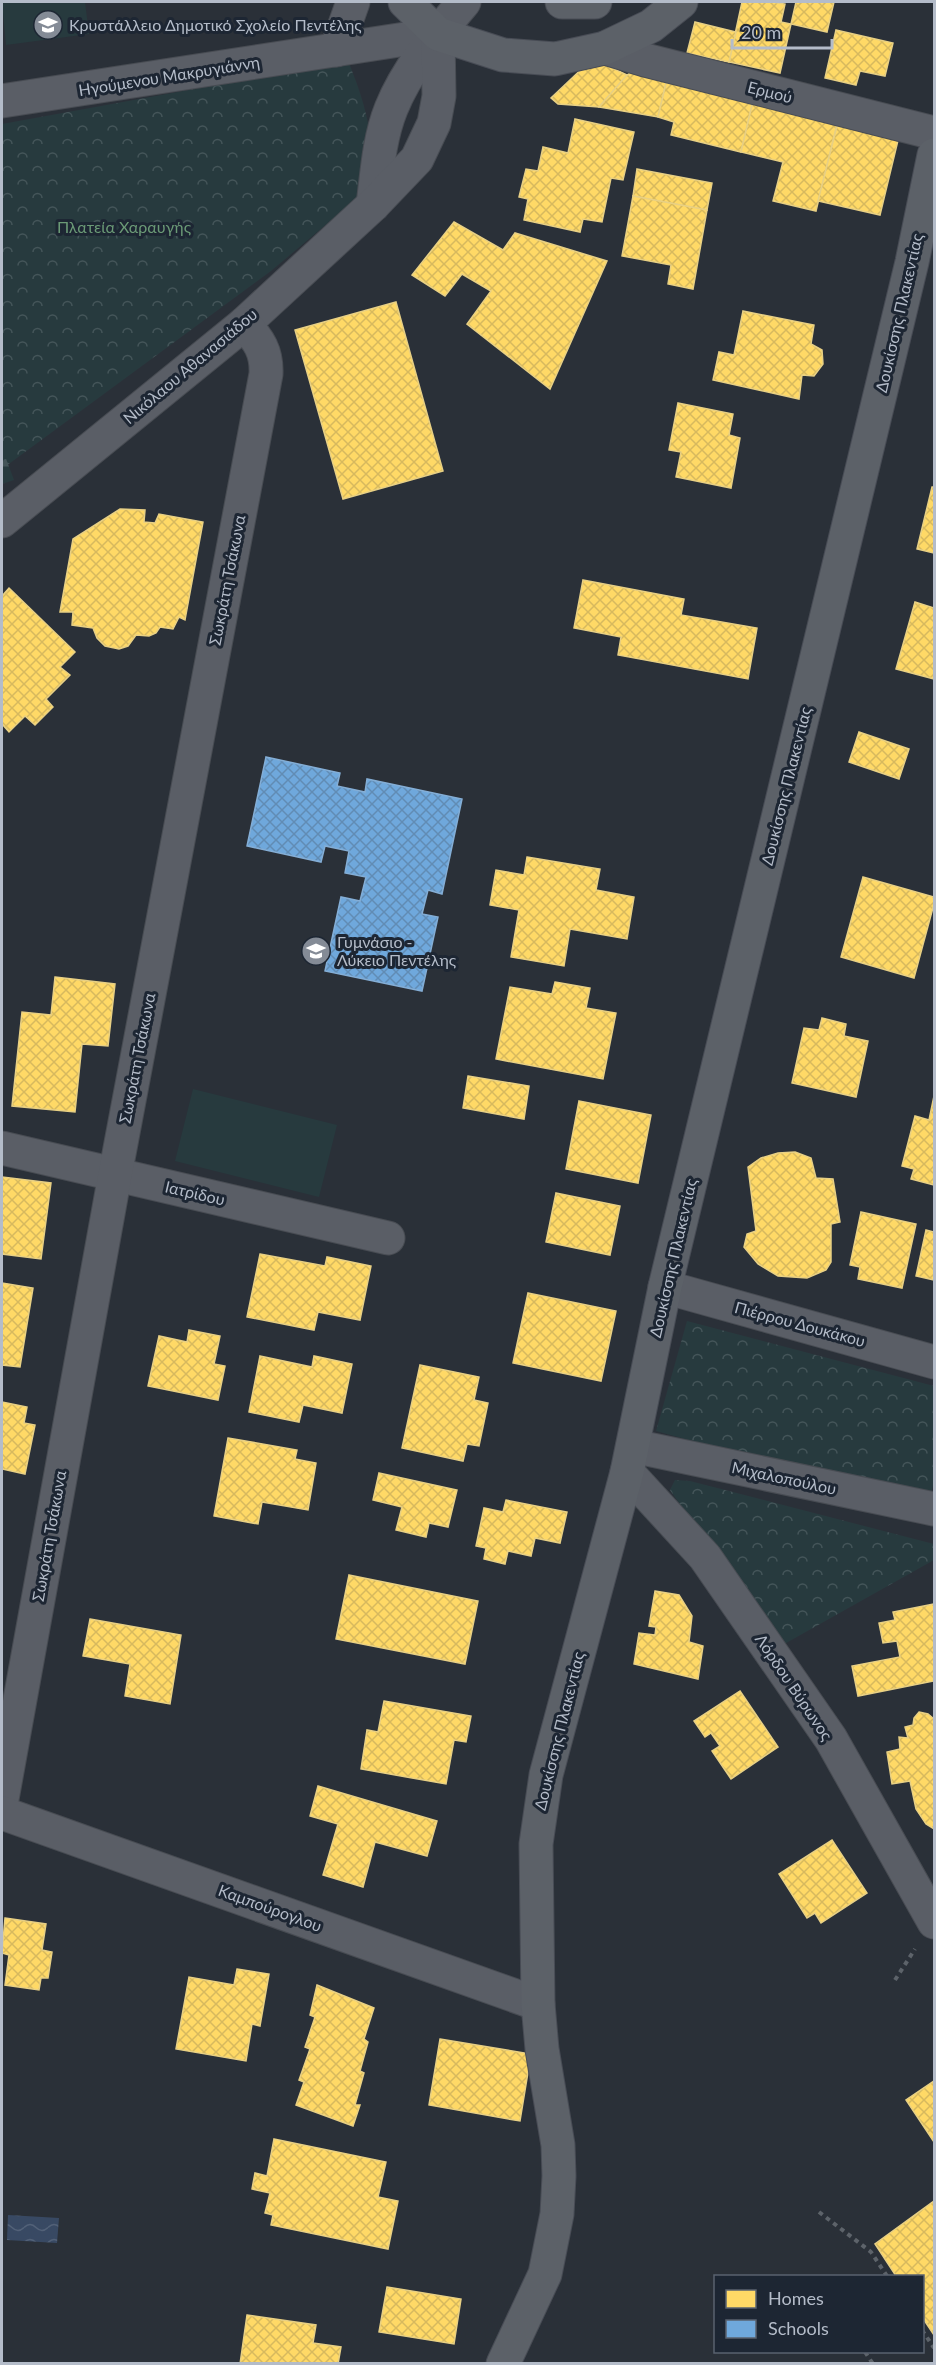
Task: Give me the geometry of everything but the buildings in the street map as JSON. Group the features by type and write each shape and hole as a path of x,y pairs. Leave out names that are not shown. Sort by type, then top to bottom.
{"main road":[{"path":"405,2 438,34 503,55 531,58 555,58 605,48 651,26 681,2"},
{"path":"562,2 595,2"},
{"name":"Δουκίσσης Πλακεντίας","path":"503,2364 545,2274 557,2214 558,2145 542,2049 538,2004 536,1844 538,1814 546,1775 630,1459 665,1287 912,262 934,155"}],"street":[{"path":"336,50 353,2"},
{"path":"373,205 381,140 390,110 402,86 438,34 464,2"},
{"name":"Ηγούμενου Μακρυγιάννη","path":"2,101 438,34"},
{"name":"Νικόλαου Αθανασιάδου","path":"2,521 244,324 373,205 417,159 434,123 439,96 438,34"},
{"name":"Ερμού","path":"605,48 934,134"},
{"name":"Σωκράτη Τσάκωνα","path":"2,1799 115,1175 266,374 264,350 244,324"},
{"name":"Ιατρίδου","path":"2,1148 388,1238"},
{"name":"Πιέρρου Δουκάκου","path":"665,1287 934,1362"},
{"name":"Μιχαλοπούλου","path":"630,1459 934,1509"},
{"name":"Λόρδου Βύρωνος","path":"630,1459 705,1557 831,1739 934,1922"},
{"name":"Καμπούρογλου","path":"2,1813 538,2004"}],"path":[{"path":"819,2212 871,2252 886,2275"},
{"path":"924,2333 934,2348"}],"green space":[{"name":"Κρυστάλλειο Δημοτικό Σχολείο Πεντέλης","path":"2,2 85,2 89,34 6,45"},
{"name":"Πλατεία Χαραυγής","path":"348,61 368,122 373,185 271,271 2,469 2,124"},
{"path":"2,448 14,480 2,484"},
{"path":"193,1089 337,1125 319,1197 175,1161"},
{"path":"687,1321 934,1386 934,1481 928,1506 656,1431"},
{"path":"675,1480 690,1481 934,1544 934,1560 779,1647 670,1490"}],"water":[{"path":"8,2215 59,2218 57,2243 7,2240"}],"place":[{"name":"Κρυστάλλειο Δημοτικό Σχολείο Πεντέλης","path":"48,25"},
{"name":"Γυμνάσιο - Λύκειο Πεντέλης","path":"316,951"}]}
